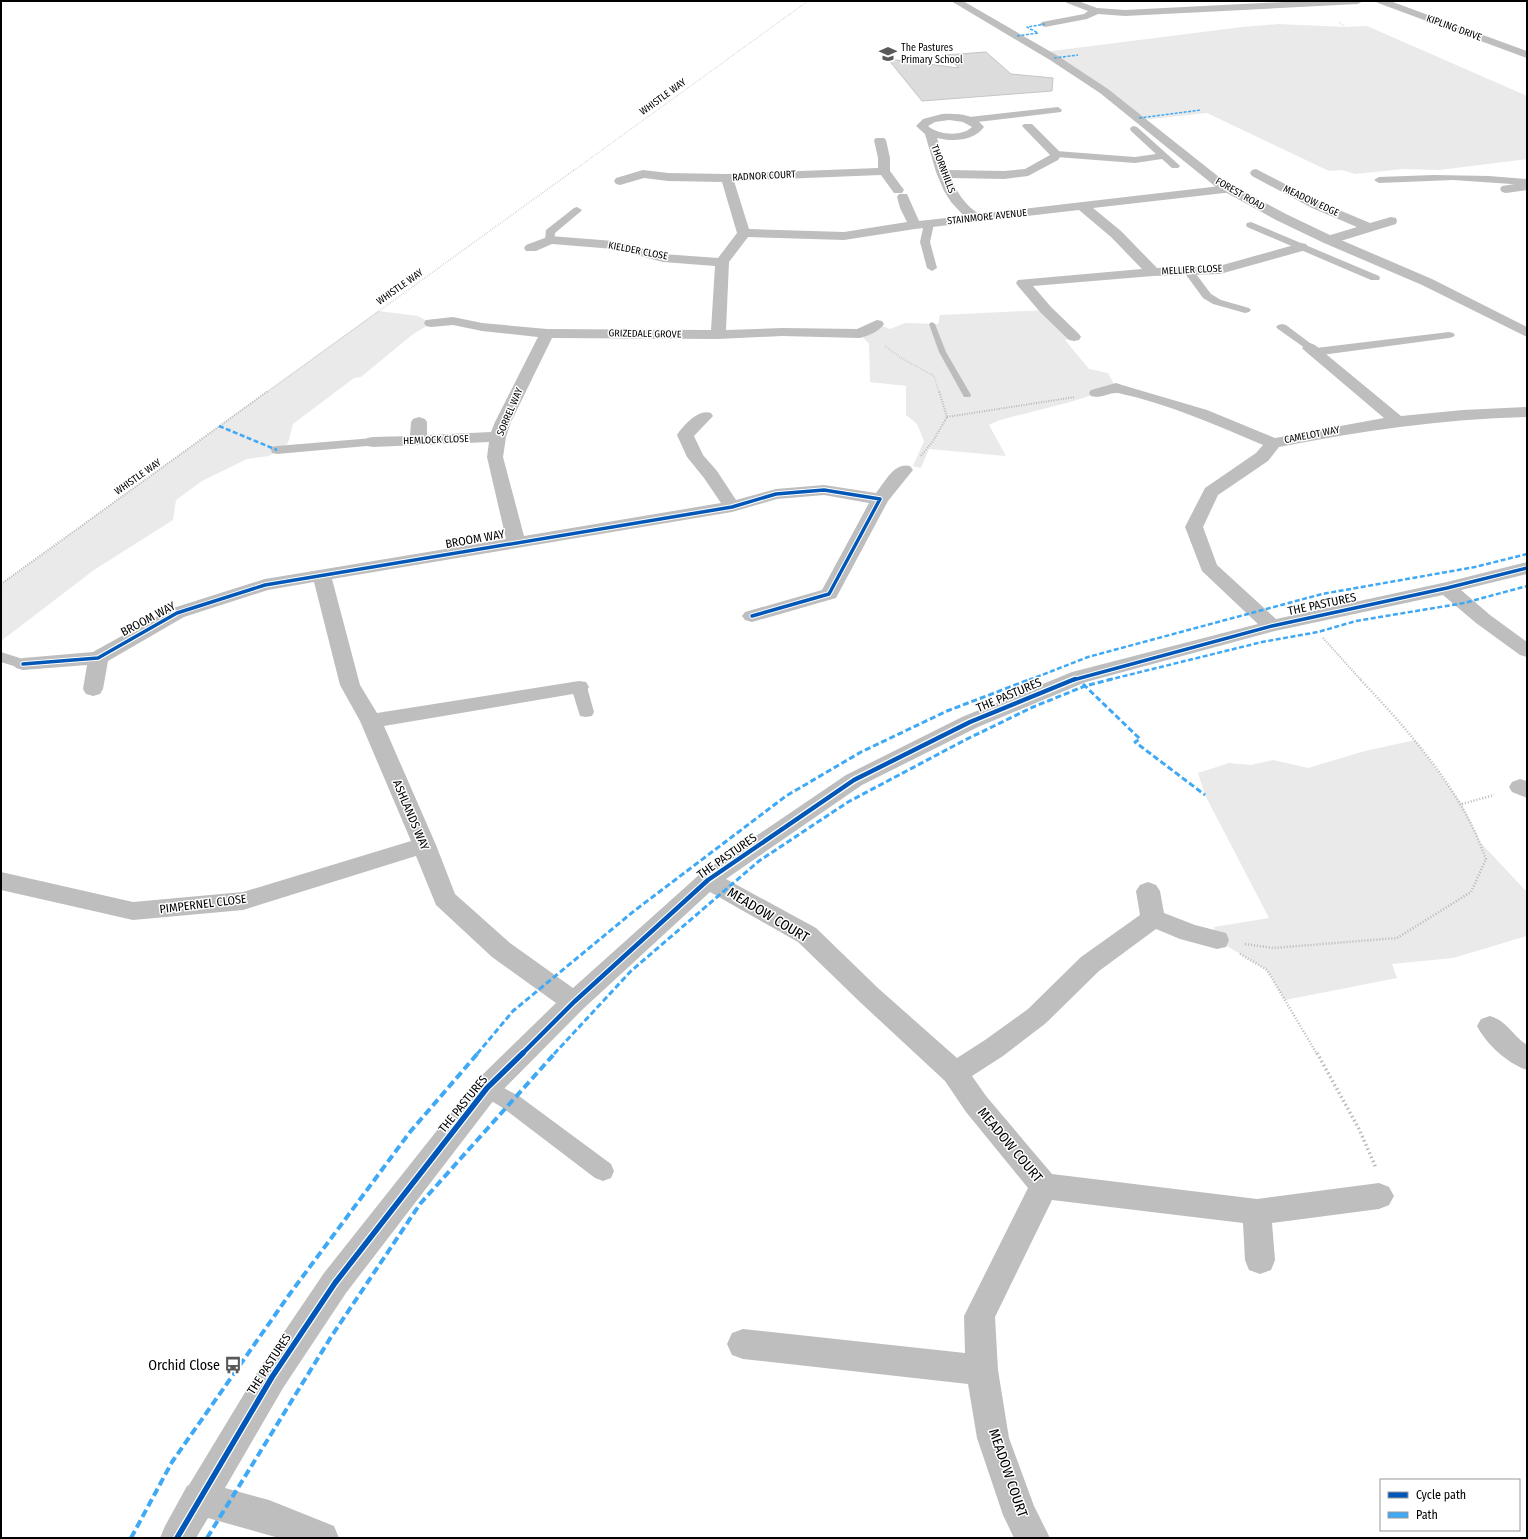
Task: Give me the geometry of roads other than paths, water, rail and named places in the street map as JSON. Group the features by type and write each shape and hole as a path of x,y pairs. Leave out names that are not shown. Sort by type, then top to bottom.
{"street":[{"name":"FOREST ROAD","path":"956,1 1054,58 1104,91 1220,184 1280,217 1329,240 1427,282 1527,333"},
{"path":"1070,1 1096,11 1125,13 1358,1"},
{"name":"KIPLING DRIVE","path":"1382,1 1527,55"},
{"path":"1045,24 1087,16 1096,11"},
{"name":"THORNHILLS","path":"949,117 969,120 978,127 976,131 970,134 951,136 930,133 924,130 922,126 924,122 930,119 949,117"},
{"path":"943,174 1004,175 1028,172 1054,157 1056,154 1028,126"},
{"name":"THORNHILLS","path":"930,133 943,174 953,196 962,208 977,218"},
{"path":"880,140 884,158 884,171 901,194 906,208 915,225"},
{"name":"RADNOR COURT","path":"620,180 640,170 668,177 727,178 884,171"},
{"name":"MEADOW EDGE","path":"1256,173 1316,206 1368,227"},
{"path":"718,335 722,262 744,233 727,178"},
{"path":"1506,189 1527,179"},
{"name":"STAINMORE AVENUE","path":"744,233 844,236 915,225 1229,189"},
{"name":"MELLIER CLOSE","path":"1082,206 1116,234 1153,272 1220,270 1301,247"},
{"name":"MEADOW EDGE","path":"1329,240 1391,221"},
{"name":"KIELDER CLOSE","path":"531,248 550,240 614,245 663,258 722,262"},
{"path":"1074,337 1046,310 1024,283 1153,272"},
{"name":"GRIZEDALE GROVE","path":"430,323 452,314 482,327 546,333 718,335 782,332 864,339 877,324"},
{"name":"SORREL WAY","path":"516,542 495,457 498,437 503,422 546,333"},
{"path":"1312,350 1396,420"},
{"path":"1108,373 1116,388"},
{"path":"1097,393 1116,388 1201,413 1273,443"},
{"name":"CAMELOT WAY","path":"1272,626 1209,567 1194,526 1211,492 1262,457 1273,443 1396,420 1492,412 1527,412"},
{"path":"705,416 685,435 695,458 711,476 732,507"},
{"path":"418,422 418,440"},
{"name":"HEMLOCK CLOSE","path":"373,442 498,437"},
{"path":"752,616 828,594 880,499 904,470"},
{"name":"BROOM WAY","path":"23,664 98,658 177,613 265,585 732,507 776,494 824,490 880,499"},
{"name":"THE PASTURES","path":"177,1538 199,1498 272,1378 335,1283 487,1088 574,1002 708,880 854,780 970,722 1079,677 1303,618 1448,588 1527,568"},
{"name":"ASHLANDS WAY","path":"322,576 350,684 371,722 424,845 445,899 501,950 574,1002"},
{"path":"1448,588 1483,620 1527,651"},
{"path":"93,690 98,658"},
{"path":"371,722 579,687"},
{"name":"PIMPERNEL CLOSE","path":"1,881 133,911 244,900 424,845"},
{"name":"MEADOW COURT","path":"708,880 807,935 870,996 955,1073 976,1104 1044,1186 979,1316 982,1370 993,1438 1020,1515 1033,1538"},
{"path":"1148,891 1154,918"},
{"path":"955,1073 994,1048 1037,1016 1090,964 1154,918"},
{"path":"1154,918 1189,932 1217,940"},
{"path":"1490,1026 1512,1049 1527,1059"},
{"path":"1044,1186 1257,1212 1379,1196"},
{"path":"1257,1212 1260,1260"},
{"path":"743,1344 982,1370"},
{"path":"199,1498 269,1517 322,1538"}],"lane":[{"path":"969,120 1058,110"},
{"path":"1134,129 1175,166"},
{"path":"1056,154 1135,160 1163,156"},
{"path":"1378,180 1428,177 1527,179"},
{"path":"550,240 550,232 577,210"},
{"path":"929,224 925,242 932,268"},
{"path":"1251,225 1375,278"},
{"path":"1189,272 1207,296 1217,302 1245,310"},
{"path":"1282,327 1312,350 1450,335"},
{"path":"277,450 373,442"},
{"path":"1,657 23,664"},
{"path":"579,687 586,712"},
{"path":"487,1088 511,1102 603,1171"}],"waterway":[{"path":"932,324 942,352 967,395"}],"place":[{"name":"The Pastures Primary School","path":"888,54"},
{"name":"Orchid Close","path":"233,1365"}]}
